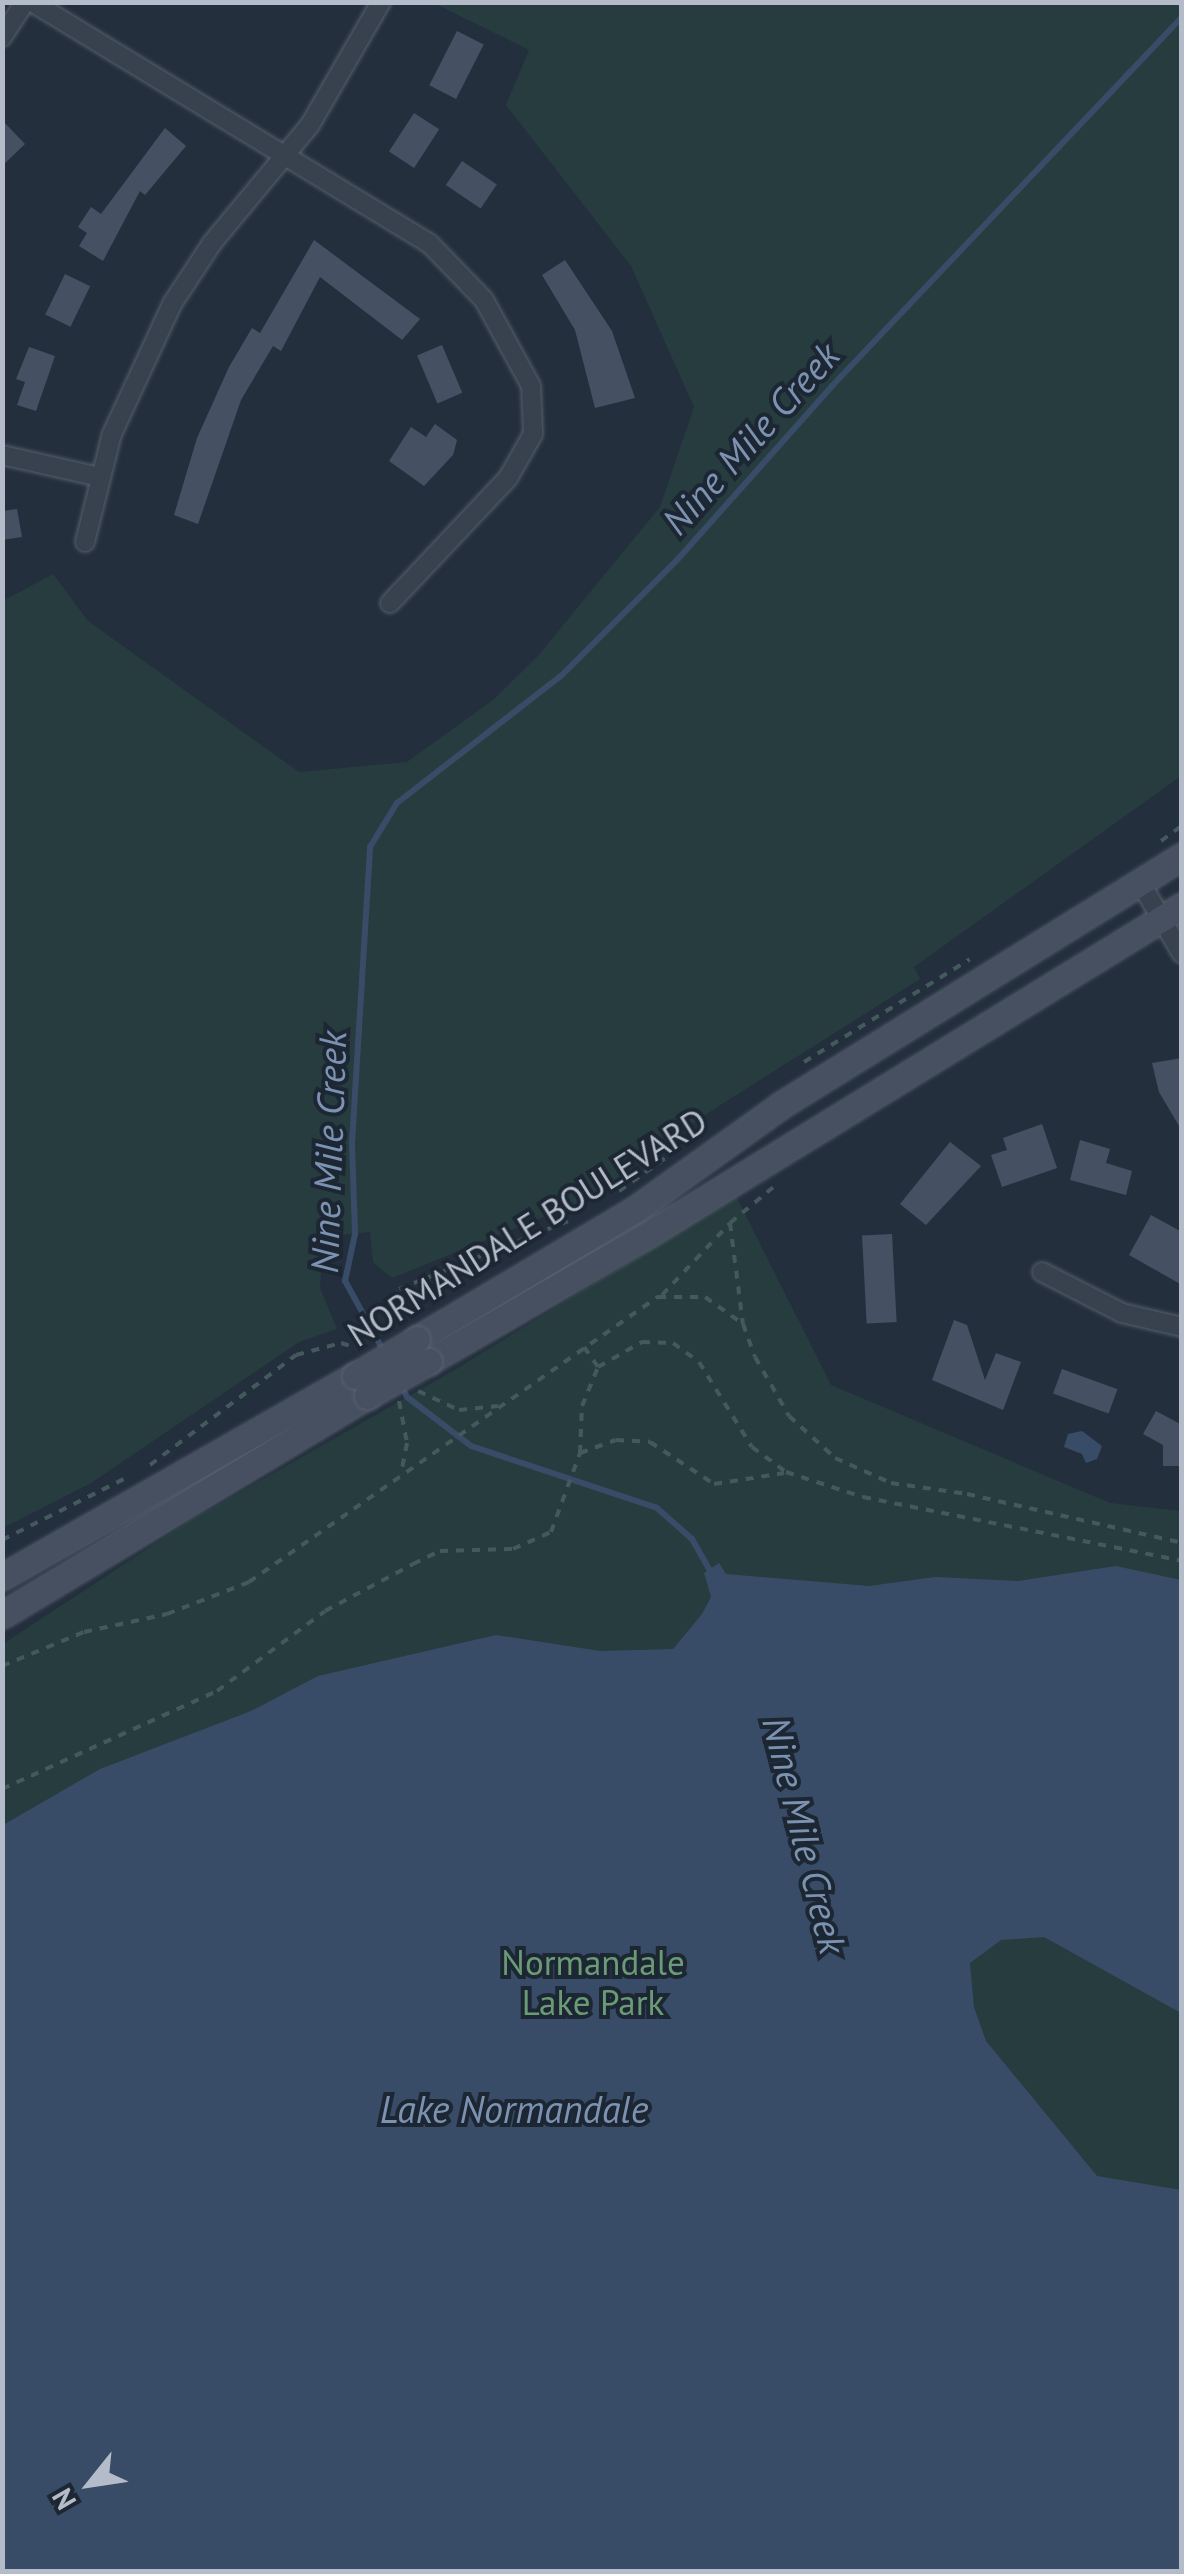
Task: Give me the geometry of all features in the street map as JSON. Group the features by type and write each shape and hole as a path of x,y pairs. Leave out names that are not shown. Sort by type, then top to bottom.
{"main road":[{"name":"NORMANDALE BOULEVARD","path":"423,1350 636,1209 782,1106 1182,856"},
{"name":"NORMANDALE BOULEVARD","path":"2,1577 423,1350 644,1238 1172,912"},
{"name":"NORMANDALE BOULEVARD","path":"2,1615 361,1386"}],"street":[{"path":"2,37 29,2 450,258 484,300 532,386 533,434 524,458 390,603"},
{"path":"85,542 100,477 139,368 172,304 212,243 287,156 354,56 380,2"},
{"path":"2,455 100,477"},
{"path":"1140,882 1172,912 1182,954"},
{"path":"1042,1272 1122,1313 1182,1327"}],"path":[{"path":"2,1666 84,1632 167,1614 249,1582 433,1450 658,1297 730,1223 743,1324 789,1416 864,1475 1182,1543"},
{"path":"658,1297 704,1297 743,1324"},
{"path":"2,1790 217,1691 325,1612 426,1558 533,1542 560,1519 580,1453 582,1406 598,1367 642,1342 672,1343 699,1362 752,1448 786,1472 863,1497 1182,1561"},
{"path":"584,1347 598,1367"},
{"path":"580,1453 616,1440 650,1442 714,1484 786,1472"},
{"path":"2,1540 110,1484"}],"green space":[{"path":"434,3 1181,3 1181,776 914,967 920,979 711,1111 591,1198 392,1278 373,1262 370,1232 323,1237 320,1288 337,1329 299,1342 91,1483 3,1528 3,601 53,574 88,621 299,772 407,762 493,700 537,657 660,507 694,407 631,266 506,105 529,50"},
{"name":"Lake Normandale","path":"736,1196 831,1385 1110,1503 1181,1511 1181,2571 3,2572 3,1644 188,1522 456,1369"}],"water":[{"path":"1082,1431 1102,1446 1097,1459 1086,1463 1082,1454 1064,1447 1068,1434"},
{"name":"Lake Normandale","path":"719,1563 726,1574 869,1586 935,1577 1018,1581 1116,1566 1181,1580 1181,2013 1044,1937 1001,1940 970,1963 974,2007 986,2041 1097,2176 1181,2190 1181,2571 3,2571 3,1825 100,1769 251,1711 318,1676 496,1635 600,1651 673,1649 702,1614 711,1597 704,1573"}],"building":[{"path":"457,31 484,45 456,99 429,85"},
{"path":"414,113 439,129 414,168 389,152"},
{"path":"2,120 25,144 2,166"},
{"path":"165,128 186,146 145,195 140,191 103,261 79,246 87,233 78,227 91,207 101,214"},
{"path":"462,161 497,184 481,209 446,185"},
{"path":"314,240 420,319 402,340 320,277 281,351 273,346 241,400 198,524 174,515 197,438 229,367 252,328 260,333"},
{"path":"565,260 612,331 635,398 595,408 575,330 542,275"},
{"path":"65,274 90,286 70,327 45,314"},
{"path":"442,345 462,393 437,403 417,356"},
{"path":"29,347 55,356 36,411 17,405 25,382 16,379"},
{"path":"435,424 457,440 453,455 424,486 389,461 411,427 426,437"},
{"path":"17,509 22,537 2,540 2,511"},
{"path":"1182,1058 1182,1131 1159,1092 1152,1063"},
{"path":"1042,1124 1057,1168 1002,1187 991,1155 1007,1150 1003,1138"},
{"path":"1080,1140 1110,1149 1106,1163 1132,1171 1126,1195 1070,1180"},
{"path":"950,1142 981,1166 926,1225 900,1204"},
{"path":"1151,1215 1182,1232 1182,1285 1129,1255"},
{"path":"892,1234 897,1322 867,1323 862,1236"},
{"path":"954,1320 967,1325 985,1380 996,1353 1021,1362 1003,1410 932,1380"},
{"path":"1062,1369 1117,1389 1109,1414 1053,1393"},
{"path":"1156,1411 1182,1425 1182,1466 1163,1466 1163,1445 1143,1434"}],"waterway":[{"name":"Nine Mile Creek","path":"383,1350 345,1281 355,1234 352,1143 370,847 397,803 561,676 678,559 832,386 1182,17"},
{"name":"Nine Mile Creek","path":"400,1383 407,1397 471,1446 657,1508 692,1539 713,1576"}],"park label":[{"name":"Normandale Lake Park","path":"593,1982"}]}
